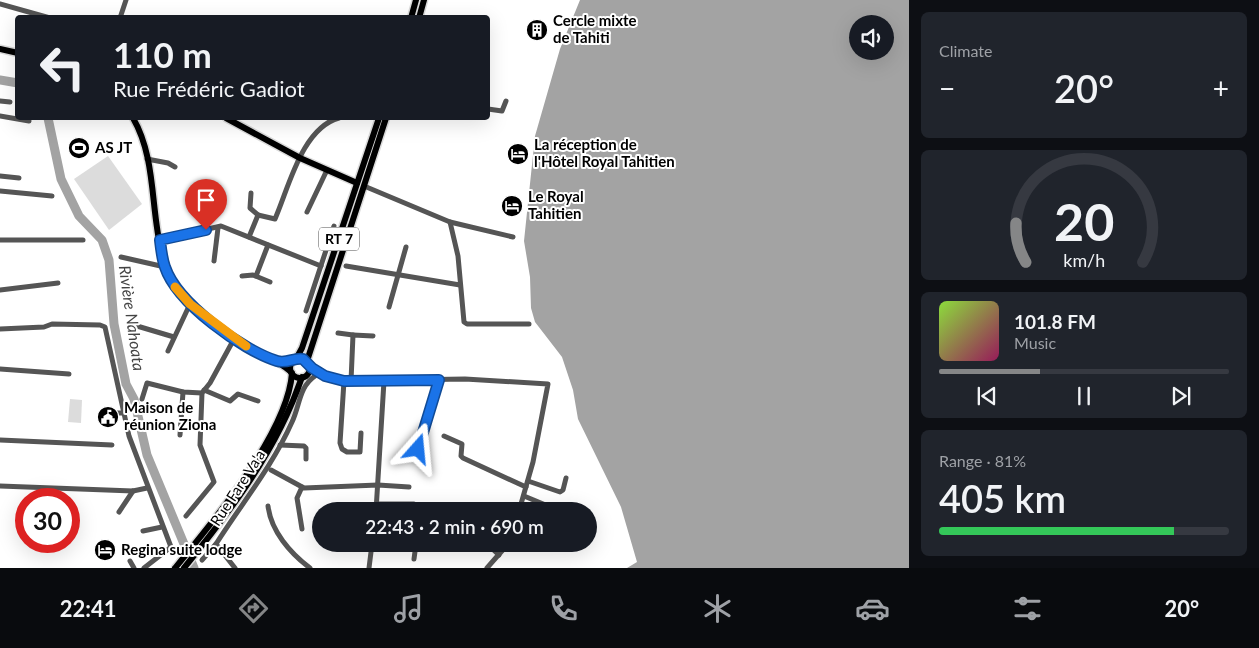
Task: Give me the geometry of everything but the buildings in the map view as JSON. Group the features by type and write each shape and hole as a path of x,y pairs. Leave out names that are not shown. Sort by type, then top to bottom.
{"main road":[{"path":"412,15 416,0"},
{"path":"420,15 424,0"},
{"path":"0,49 15,52"},
{"path":"134,120 147,159 165,267 174,285 190,304 234,339 262,355 280,362 291,372 303,377"},
{"path":"230,120 300,158 357,183"},
{"name":"RT 7","path":"175,568 184,565 242,482 261,452 283,404 291,382 294,360 302,348 378,120"},
{"name":"RT 7","path":"196,548 262,465 283,426 303,377 309,370 308,362 385,120"},
{"path":"280,362 302,358 308,362"}],"street":[{"path":"121,15 126,0"},
{"path":"0,4 39,15"},
{"path":"0,100 10,102"},
{"path":"490,109 502,111 506,101"},
{"path":"0,116 15,119"},
{"path":"23,120 29,121"},
{"path":"251,193 250,208 258,215 275,219 291,176 300,158 326,121 330,120"},
{"path":"147,159 168,163 175,167"},
{"path":"307,212 327,170"},
{"path":"0,176 19,178"},
{"path":"364,186 450,222 513,237"},
{"path":"0,191 52,196"},
{"path":"249,237 258,215"},
{"path":"450,222 458,256 464,322 529,324"},
{"path":"160,240 221,226 321,266"},
{"path":"306,311 334,226"},
{"path":"214,261 218,228"},
{"path":"0,240 82,240"},
{"path":"256,276 268,245"},
{"path":"389,307 396,276 406,247"},
{"path":"121,257 165,267"},
{"path":"346,266 396,276 460,285"},
{"path":"242,276 256,276 270,282"},
{"path":"0,290 58,283"},
{"path":"168,351 190,304"},
{"path":"0,329 44,327 52,324 100,325 105,327 122,413 170,549 144,568"},
{"path":"137,326 174,337"},
{"path":"338,333 373,336"},
{"path":"351,381 353,335"},
{"path":"186,516 208,492 214,481 200,445 203,392 234,339"},
{"path":"308,362 325,376"},
{"path":"0,369 69,374"},
{"name":"Rue Fare Va'a","path":"235,568 216,544 268,469 292,421 304,386 315,376"},
{"path":"303,377 325,376 344,381 498,380 547,384 548,393 522,502"},
{"path":"418,449 439,380"},
{"path":"344,381 340,443 342,449 347,452 360,452 361,433"},
{"path":"377,502 384,381"},
{"path":"142,399 147,383 183,392 203,392 230,401 238,394 258,401"},
{"path":"180,435 183,392"},
{"path":"107,413 122,413"},
{"path":"444,436 462,444 461,456 463,458 527,484 560,492 563,490 566,478"},
{"path":"0,440 112,445"},
{"name":"Rue Fare Va'a","path":"280,444 304,446 306,448 306,460"},
{"path":"271,470 307,488 330,485 409,487"},
{"path":"0,486 133,491 147,488"},
{"path":"302,487 297,498 302,529"},
{"path":"119,512 133,491"},
{"path":"524,496 538,502"},
{"path":"268,506 271,520 289,550 310,568"},
{"path":"143,531 162,527"},
{"path":"202,560 216,544"},
{"path":"369,568 371,552"},
{"path":"414,559 415,552"},
{"path":"495,552 499,556"},
{"path":"487,568 502,552"},
{"path":"130,561 134,568"}],"shaded area":[{"path":"580,0 909,0 909,568 627,568 637,562 621,507 578,419 573,390 562,357 535,322 531,308 530,277 524,241 535,136 560,49"},
{"path":"108,156 142,204 109,230 74,179"},
{"path":"70,399 82,400 81,423 68,422"}],"waterway":[{"path":"0,80 15,82"},
{"name":"Rivière Nahoata","path":"48,120 61,179 79,216 102,240 109,260 114,324 126,384 134,399 147,455 194,568"}],"slow traffic":[{"path":"175,287 190,304 234,339 246,346"}],"place":[{"name":"Cercle mixte de Tahiti","path":"537,30"},
{"name":"AS JT","path":"79,148"},
{"name":"La réception de l'Hôtel Royal Tahitien","path":"518,154"},
{"name":"Le Royal Tahitien","path":"512,206"},
{"name":"Maison de réunion Ziona","path":"108,417"},
{"name":"Regina suite lodge","path":"105,550"}],"route":[{"path":"206,230 160,240 165,267 174,285 190,304 234,339 262,355 280,362 293,361 298,358 303,359 317,372 332,379 344,381 439,380 433,405 418,449"}]}
